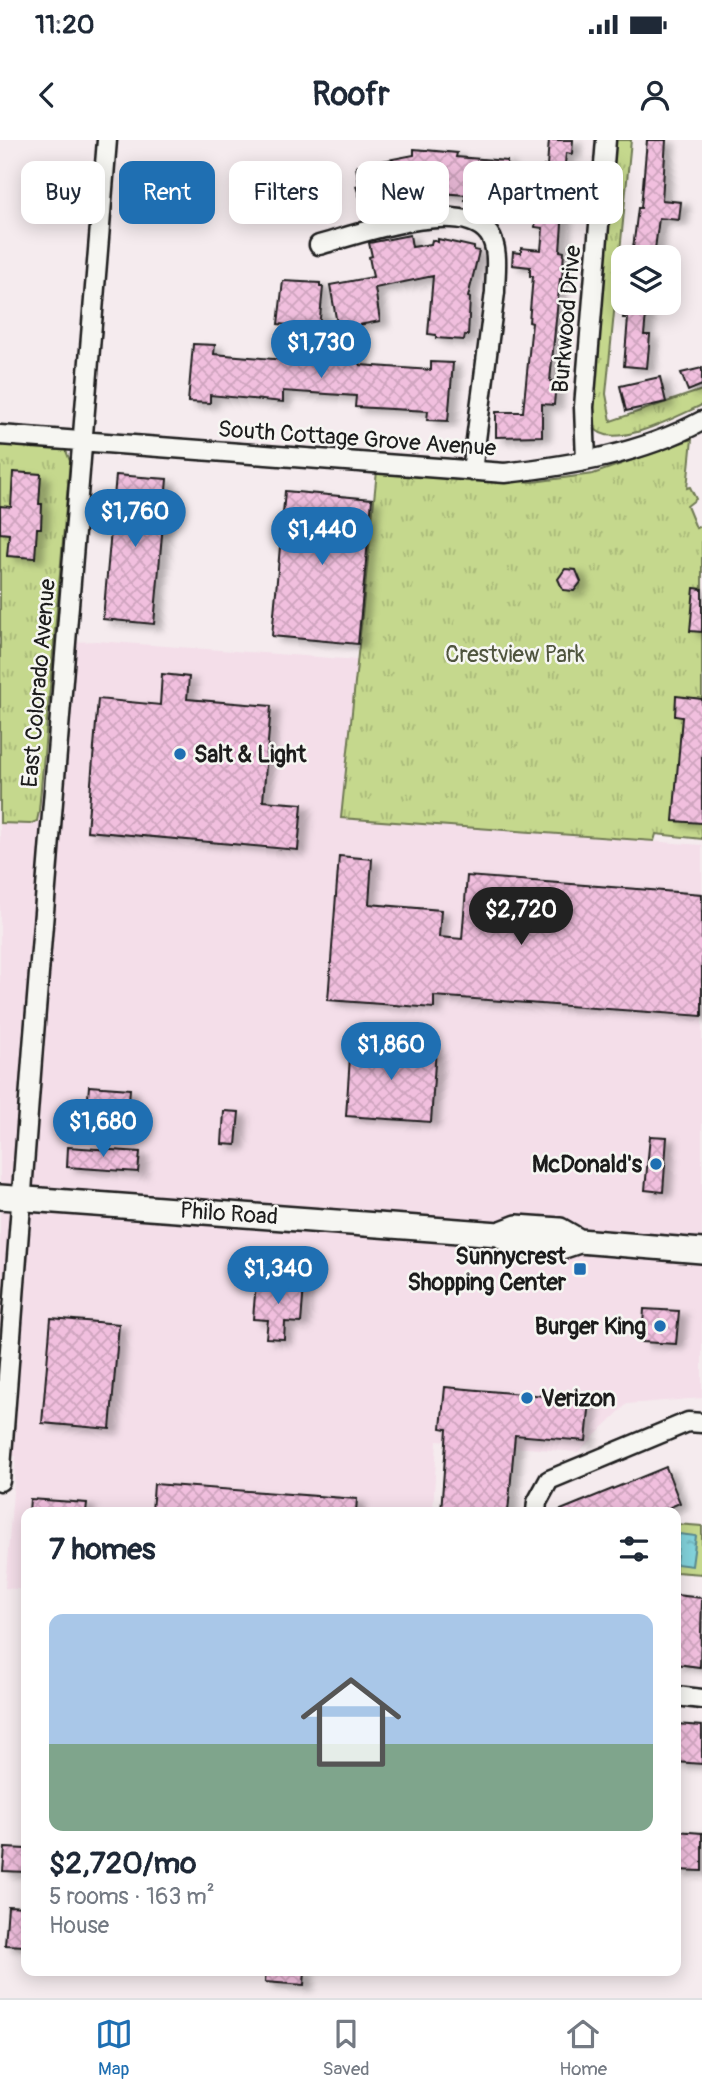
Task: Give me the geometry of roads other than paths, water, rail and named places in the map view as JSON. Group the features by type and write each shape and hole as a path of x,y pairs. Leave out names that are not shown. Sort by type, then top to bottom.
{"main road":[{"name":"Philo Road","path":"11,1198 499,1234 517,1227 560,1230 579,1241 702,1251"}],"street":[{"name":"East Colorado Avenue","path":"0,1481 11,1198 83,441 107,140"},
{"name":"Burkwood Drive","path":"586,461 584,407 606,140"},
{"path":"319,245 415,219 465,220 482,226 489,233 494,243 495,292 472,471"},
{"name":"South Cottage Grove Avenue","path":"0,435 505,473 586,461 641,448 702,421"},
{"path":"536,1507 549,1480 688,1422 702,1423"},
{"path":"681,1697 702,1699"}],"water":[{"path":"681,1534 696,1536 692,1566 681,1565"}],"place":[{"name":"Salt & Light","path":"180,754"},
{"name":"McDonald's","path":"656,1164"},
{"name":"Sunnycrest Shopping Center","path":"580,1269"},
{"name":"Burger King","path":"660,1326"},
{"name":"Verizon","path":"527,1398"}],"park label":[{"name":"Crestview Park","path":"515,654"}]}
